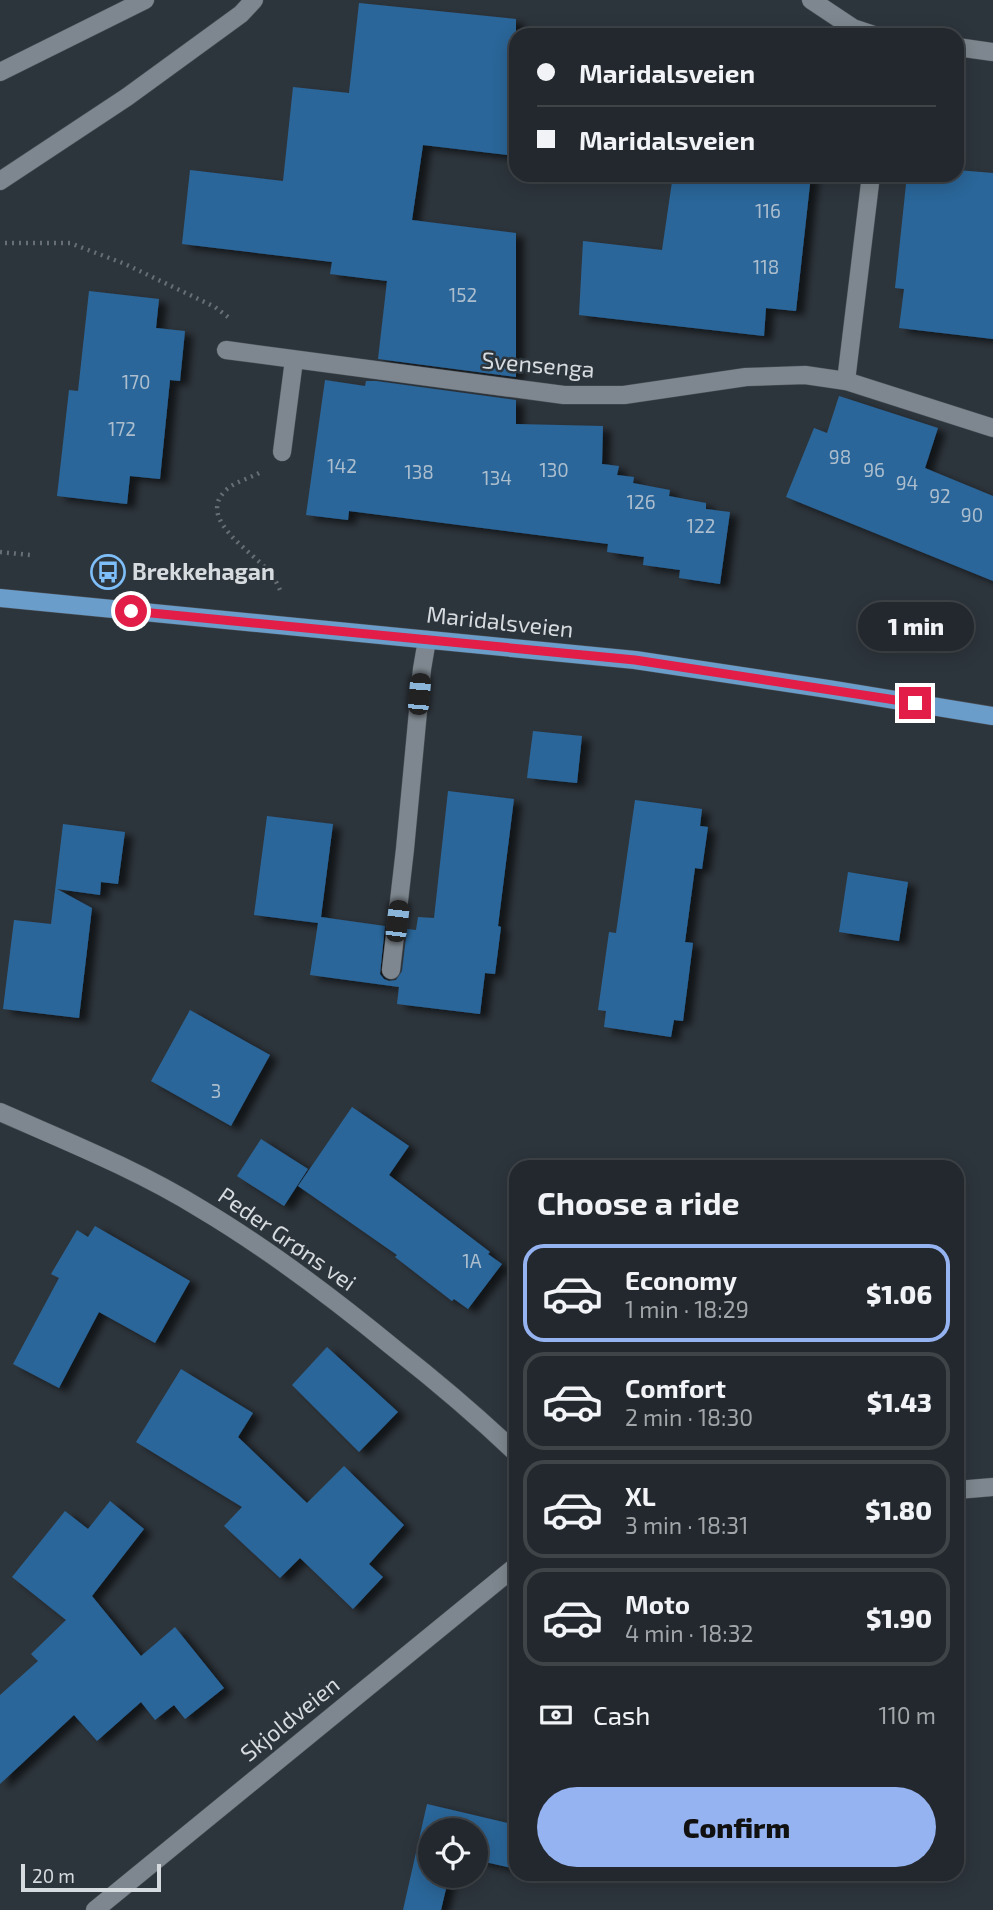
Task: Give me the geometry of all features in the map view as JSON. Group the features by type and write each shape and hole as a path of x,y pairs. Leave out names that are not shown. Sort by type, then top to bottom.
{"main road":[{"name":"Maridalsveien","path":"0,598 635,660 993,716"}],"street":[{"path":"0,72 145,0"},
{"path":"0,181 127,97 241,14 254,0"},
{"path":"811,0 853,28"},
{"path":"964,48 993,52"},
{"path":"846,381 870,182"},
{"name":"Svensenga","path":"226,350 564,395 624,395 746,377 804,376 846,381 993,428"},
{"path":"282,452 293,360"},
{"path":"391,970 427,640"},
{"name":"Peder Grøns vei","path":"0,1112 109,1160 200,1208 278,1258 462,1403 509,1446"},
{"path":"964,1489 993,1487"},
{"name":"Skjoldveien","path":"95,1910 509,1572"}],"path":[{"path":"5,243 70,243 125,264 215,307 234,321"},
{"path":"281,593 271,574 226,530 219,520 217,510 218,500 225,491 272,466 282,452"},
{"path":"0,552 30,555"}],"building":[{"path":"359,3 516,19 516,28 509,28 509,155 423,145 412,220 516,233 516,377 378,359 387,281 330,274 332,262 182,244 190,170 283,181 293,87 349,93"},
{"path":"964,171 993,173 993,339 899,328 904,289 895,288 906,182 964,182"},
{"path":"672,182 810,182 796,311 766,308 764,336 579,315 583,241 662,250"},
{"path":"89,291 159,299 156,328 185,331 180,381 170,380 160,479 130,476 127,504 57,496 69,390 78,391"},
{"path":"325,380 365,386 366,381 376,381 516,400 516,424 603,426 602,464 619,466 617,475 634,477 633,483 670,490 669,496 706,503 706,509 730,512 720,584 679,578 680,570 643,565 644,557 607,552 608,544 349,511 348,520 306,515"},
{"path":"839,396 938,428 925,468 993,496 993,581 786,497 814,428 827,433"},
{"path":"533,731 582,736 577,783 527,778"},
{"path":"448,791 514,799 498,926 501,927 495,974 485,973 480,1014 397,1004 399,987 310,975 318,923 254,915 267,816 333,824 321,917 385,926 380,974 389,981 396,980 402,971 407,929 416,930 418,917 434,918"},
{"path":"635,800 702,809 700,826 708,827 702,869 695,868 685,942 693,943 683,1021 674,1020 671,1037 604,1027 606,1011 598,1010 609,932 616,933"},
{"path":"63,824 125,832 118,884 101,882 100,895 57,889 92,908 79,1018 3,1009 14,920 51,924"},
{"path":"848,872 908,882 899,941 839,932"},
{"path":"190,1010 270,1055 231,1126 151,1081"},
{"path":"352,1107 409,1146 389,1175 502,1264 468,1309 454,1299 452,1301 395,1257 397,1255 298,1186"},
{"path":"261,1139 308,1169 284,1206 237,1176"},
{"path":"95,1226 190,1281 155,1343 99,1312 59,1388 13,1364 59,1278 51,1274 77,1230 88,1237"},
{"path":"327,1347 398,1412 359,1452 292,1385"},
{"path":"181,1369 253,1413 238,1437 307,1503 344,1466 404,1525 369,1564 383,1577 353,1609 300,1558 280,1578 224,1526 242,1507 136,1442"},
{"path":"110,1501 144,1529 92,1596 141,1656 175,1627 224,1688 185,1719 174,1705 155,1720 141,1702 97,1741 74,1715 0,1784 0,1695 38,1661 31,1654 66,1620 12,1577 65,1511 88,1529"},
{"path":"427,1804 486,1818 424,1818"},
{"path":"488,1818 509,1823 509,1867 488,1863"},
{"path":"418,1844 418,1888 446,1888 441,1910 403,1910"}],"place":[{"name":"Brekkehagan","path":"108,572"}],"route":[{"path":"131,611 635,660 915,703"}]}
